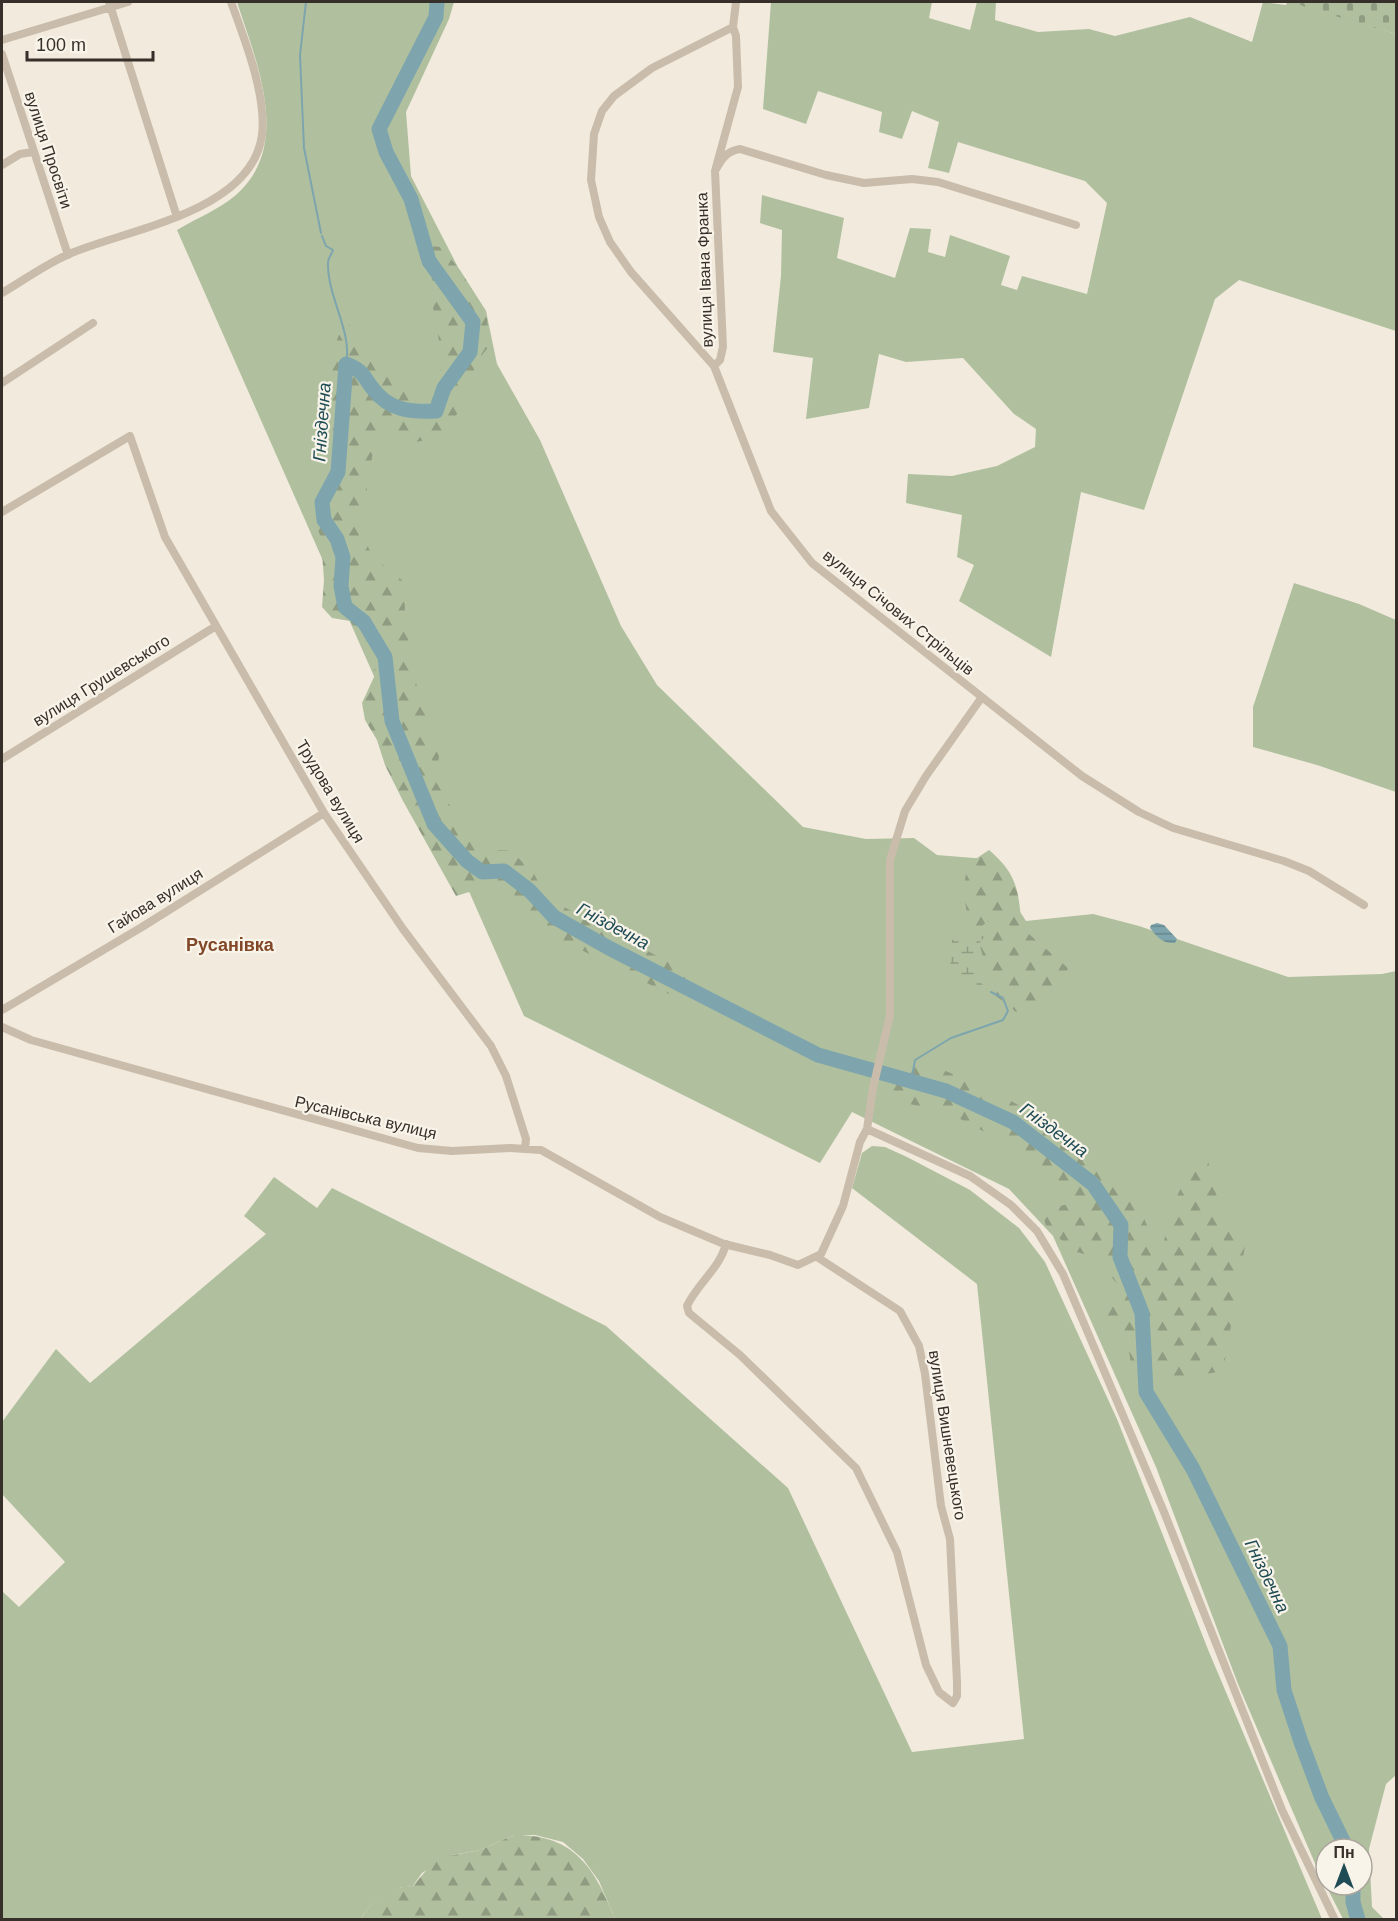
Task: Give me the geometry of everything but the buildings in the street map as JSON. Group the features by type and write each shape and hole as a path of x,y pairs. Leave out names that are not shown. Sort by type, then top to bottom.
{"street":[{"path":"2,40 109,4 128,2"},
{"path":"2,293 68,255 177,217 225,193 241,180 256,157 262,134 258,90 231,2"},
{"path":"733,27 739,3"},
{"path":"109,4 177,217"},
{"name":"вулиця Івана Франка","path":"714,366 720,360 723,347 715,171 738,87 736,36 733,27"},
{"name":"вулиця Січових Стрільців","path":"733,27 652,68 614,96 603,111 594,134 591,157 594,197 610,242 631,272 714,366 771,511 812,563 1082,776 1139,812 1173,828 1284,861 1309,871 1364,905"},
{"name":"вулиця Просвіти","path":"2,54 68,255"},
{"name":"вулиця Івана Франка","path":"715,171 723,157 732,150 740,149 825,175 864,183 912,179 938,182 1076,225"},
{"path":"2,165 20,154 33,152"},
{"path":"2,383 93,323"},
{"name":"Трудова вулиця","path":"2,512 129,435 165,537 324,813 403,929 491,1046 506,1076 526,1140 525,1149"},
{"name":"вулиця Грушевського","path":"2,759 216,626"},
{"name":"вулиця Січових Стрільців","path":"817,1257 821,1254 843,1206 860,1142 867,1129 873,1088 890,1015 890,860 905,811 926,776 982,697"},
{"name":"Гайова вулиця","path":"2,1010 142,927 324,813"},
{"name":"Русанівська вулиця","path":"2,1027 31,1040 257,1106 418,1148 452,1151 541,1150 660,1217 726,1244 798,1265 817,1257"},
{"path":"867,1129 970,1176 1011,1205 1037,1231 1063,1274 1164,1512 1282,1810 1335,1920"},
{"name":"вулиця Вишневецького","path":"726,1244 724,1253 691,1296 687,1306 689,1313 740,1355 856,1468 897,1552 926,1665 939,1692 953,1702 957,1696 957,1682 950,1539 941,1506 925,1374 919,1346 900,1311 817,1257"}],"green space":[{"path":"237,2 454,2 449,19 406,112 411,176 461,273 486,311 497,364 540,440 621,626 657,685 803,827 866,839 914,838 937,855 986,859 1026,921 1093,914 1139,926 1288,977 1382,974 1396,971 1396,1775 1386,1784 1372,1837 1314,1837 1314,1861 1238,1684 1156,1467 1053,1236 1009,1189 852,1112 820,1163 524,1016 177,230 236,195 253,175 263,152 266,128 265,102 253,50"},
{"path":"771,2 932,2 929,18 970,30 977,2 996,2 995,20 1038,32 1089,29 1115,36 1190,17 1252,42 1263,2 1286,5 1287,2 1295,2 1396,34 1396,331 1239,280 1215,299 1144,510 1081,492 1051,657 959,601 974,565 957,557 962,515 906,503 908,474 952,476 997,466 1035,447 1036,429 1014,414 963,358 906,362 879,354 869,408 806,419 813,358 773,352 781,276 782,230 760,223 762,195 844,218 837,258 895,278 910,228 931,229 928,252 945,257 950,235 1010,256 1001,285 1017,290 1022,276 1087,294 1107,203 1085,181 958,142 949,173 928,168 939,122 912,111 902,139 879,132 882,112 818,91 806,124 763,109"},
{"path":"1295,2 1396,2 1396,34 1305,7"},
{"path":"417,245 441,247 460,270 486,311 490,345 478,360 452,426 439,437 407,444 377,423 367,488 364,523 370,551 404,582 405,613 412,670 439,756 436,782 460,822 475,839 496,850 510,850 533,872 547,898 710,984 708,1014 524,921 514,894 489,886 456,896 403,801 385,765 377,740 365,720 362,703 374,677 375,659 350,621 332,618 322,607 324,580 321,538 312,513 317,491 327,477 324,419 328,376 338,336 346,320 364,354 410,395 425,394 435,386 440,375 437,331"},
{"path":"1294,583 1359,604 1396,620 1396,792 1317,765 1253,747 1253,707"},
{"path":"989,850 1012,876 1018,894 1022,928 1068,968 1056,996 1038,1007 1016,1012 991,992 981,949 969,925 963,890 968,864"},
{"path":"992,918 997,924 976,947 972,960 976,975 991,992 973,987 960,973 944,975 950,970 952,940 968,937"},
{"path":"881,1059 937,1067 1006,1098 1058,1128 1095,1163 1123,1201 1132,1189 1160,1257 1173,1204 1194,1162 1208,1161 1218,1201 1245,1246 1223,1371 1146,1384 1132,1373 1128,1347 1123,1334 1118,1329 1100,1321 1100,1306 1120,1302 1120,1287 1094,1257 1077,1252 1047,1229 1042,1212 1067,1204 1019,1150 951,1114 877,1096"},
{"path":"872,1146 885,1147 970,1190 1019,1228 1045,1262 1117,1419 1209,1652 1322,1919 615,1919 599,1881 583,1859 563,1842 535,1835 514,1835 480,1850 452,1855 422,1873 412,1887 397,1889 382,1896 361,1919 2,1919 2,1591 19,1607 65,1562 2,1494 2,1422 56,1349 90,1383 266,1234 244,1216 274,1177 317,1208 332,1188 606,1326 788,1488 912,1752 1024,1739 977,1284 852,1188 862,1153"},
{"path":"514,1835 535,1836 552,1841 567,1848 580,1858 599,1884 615,1919 361,1919 382,1895 396,1888 412,1887 437,1858 480,1850"},
{"path":"1332,1897 1371,1897 1372,1907 1384,1919 1343,1919"}],"water":[{"path":"1157,923 1164,925 1177,939 1175,943 1164,941 1155,934 1150,928 1151,925"}],"waterway":[{"path":"306,2 300,55 304,148 321,233"},
{"name":"Гніздечна","path":"437,2 436,17 379,129 386,152 411,199 429,261 473,322 470,352 444,388 436,411 401,409 386,402 360,371 346,364 338,472 322,502 324,520 337,539 343,557 341,586 345,607 364,622 385,657 392,721 434,824 467,861 482,872 504,871 530,891 554,917 609,948 818,1055 946,1091 1013,1122 1093,1184 1121,1225 1120,1257 1142,1313 1146,1392 1193,1469 1280,1646 1284,1690 1322,1798 1341,1837"},
{"path":"322,236 326,246 333,250 328,261 329,276 346,340 346,364"},
{"path":"911,1081 915,1060 951,1038 1003,1020 1008,1011 1003,998 991,992"},
{"name":"Гніздечна","path":"1353,1897 1358,1920"}],"district":[{"name":"Русанівка","path":"230,945"}]}
